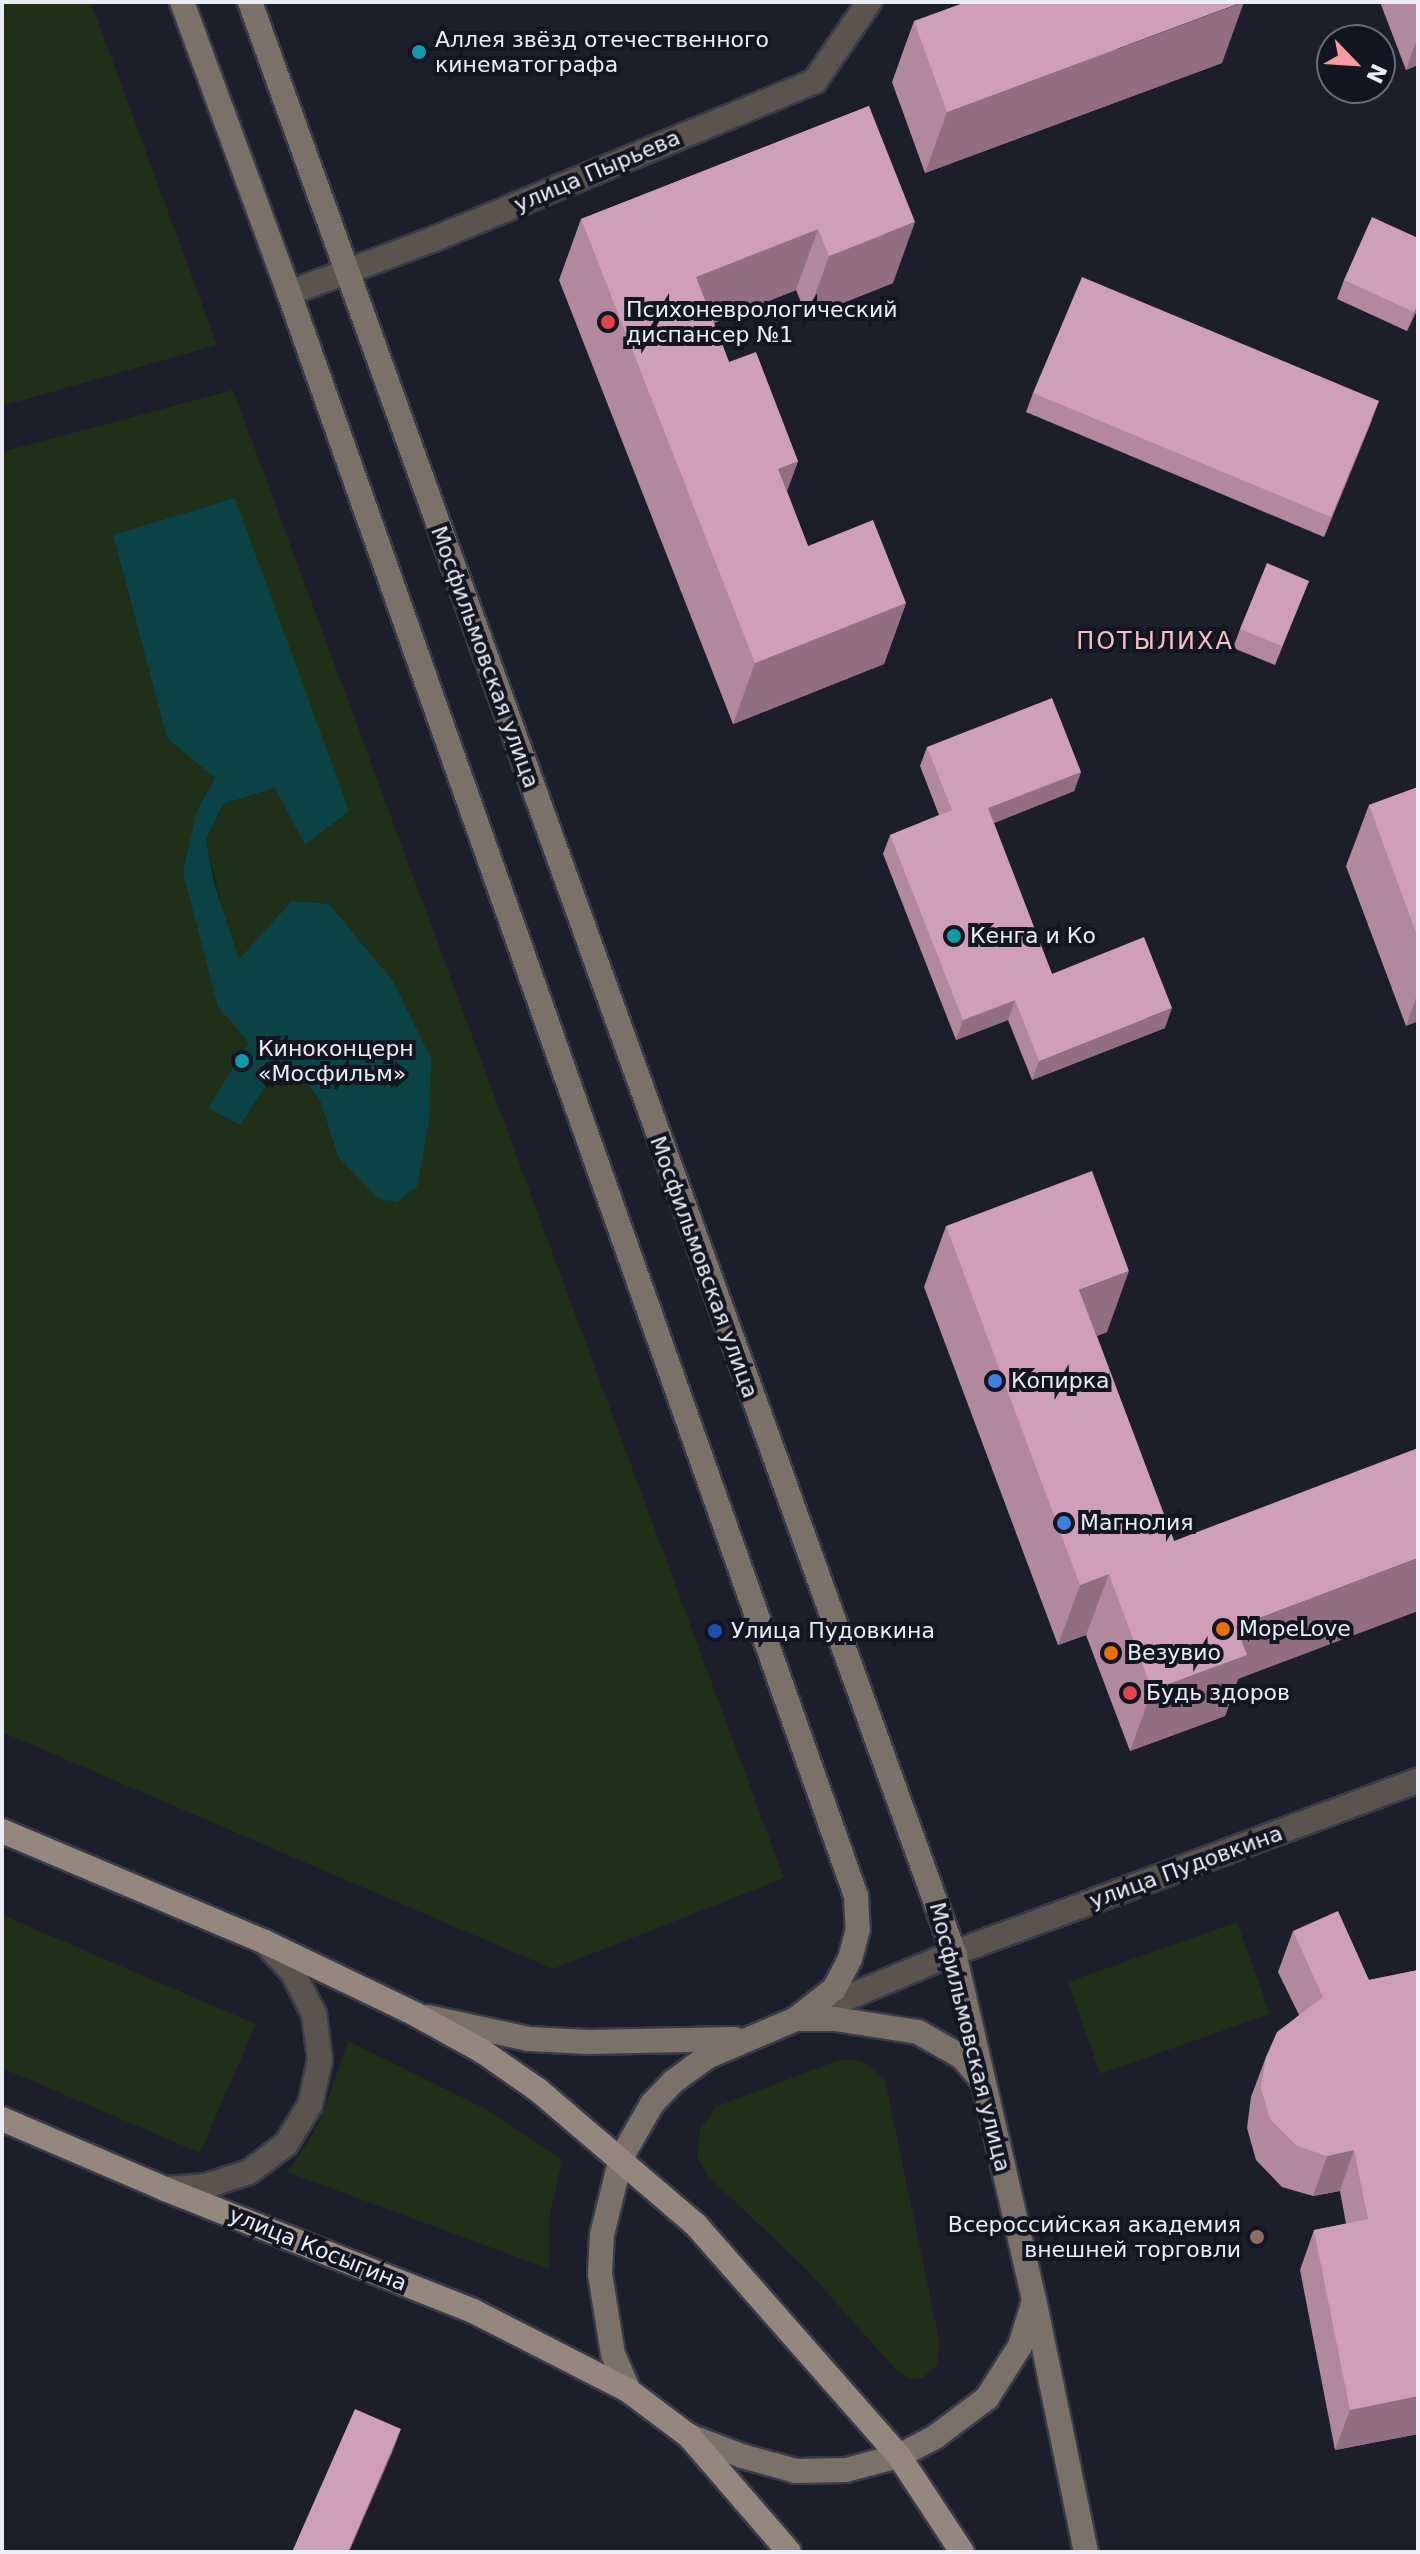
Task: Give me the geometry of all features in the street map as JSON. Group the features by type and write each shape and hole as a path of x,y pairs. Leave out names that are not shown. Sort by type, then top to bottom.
{"main road":[{"path":"182,2 289,293 856,1896 858,1929 850,1959 834,1989 796,2019"},
{"name":"Мосфильмовская улица","path":"250,2 954,1953 1034,2299 1086,2552"},
{"path":"2,1831 265,1942 415,2014 482,2051 538,2090 696,2225 899,2456 962,2552"},
{"name":"улица Косыгина","path":"415,2014 529,2039 588,2042 742,2039"},
{"path":"796,2019 835,2019 918,2032 962,2057 985,2083"},
{"name":"улица Косыгина","path":"629,2391 613,2354 600,2274 604,2220 621,2158 652,2104 674,2081 707,2057 742,2039 796,2019"},
{"name":"улица Косыгина","path":"2,2119 165,2189 473,2311 629,2391 689,2436 789,2552"},
{"name":"улица Косыгина","path":"689,2436 742,2456 796,2471 846,2470 899,2456 935,2437 987,2398 1020,2346 1034,2299"}],"street":[{"name":"улица Пырьева","path":"289,293 348,272 815,81 869,2"},
{"name":"улица Пудовкина","path":"796,2019 954,1953 1418,1780"},
{"path":"165,2189 206,2186 249,2172 286,2144 310,2105 320,2060 314,2014 293,1973 265,1942"}],"shaded area":[{"path":"2,2 91,2 217,345 2,406"},
{"name":"Киноконцерн «Мосфильм»","path":"233,390 784,1878 553,1969 2,1732 2,452","holes":["235,498 275,788 223,804 206,840 227,929 239,960 292,901 329,904 393,981 431,1058 338,1158 320,1100 285,1056 240,1125 249,1043 218,1007 197,810 215,778 167,737 113,536"]},
{"path":"235,498 349,811 305,845 275,788 223,804 206,840 214,883 239,959 292,901 329,904 393,981 431,1058 429,1122 417,1187 397,1202 379,1199 338,1157 320,1100 285,1056 240,1125 208,1108 249,1043 218,1007 183,872 197,810 215,778 167,738 113,535"},
{"path":"2,1915 256,2024 200,2153 2,2068"},
{"path":"1237,1922 1270,2014 1100,2074 1068,1982"},
{"path":"348,2041 486,2109 562,2160 549,2219 549,2269 287,2172 310,2139 324,2111"},
{"path":"852,2059 865,2063 885,2080 940,2344 937,2365 923,2378 913,2380 896,2370 806,2269 708,2176 697,2157 700,2130 715,2107 839,2060"}],"building":[{"path":"966,2 1243,2 947,112 914,21"},
{"path":"869,106 915,222 829,256 818,229 696,277 729,362 756,352 798,461 778,469 808,546 873,520 906,603 755,663 581,219"},
{"path":"1372,217 1418,238 1418,304 1414,312 1344,280"},
{"path":"1082,277 1379,401 1331,517 1033,393"},
{"path":"1267,563 1309,581 1282,646 1240,629"},
{"path":"1052,698 1081,772 988,808 1052,974 1144,937 1172,1008 1039,1061 1015,1000 963,1020 890,835 952,810 927,747"},
{"path":"1418,787 1418,938 1369,805"},
{"path":"1092,1171 1129,1271 1079,1290 1174,1541 1418,1448 1418,1558 1236,1627 1247,1655 1152,1690 1109,1574 1080,1585 946,1226"},
{"path":"1338,1911 1369,1980 1418,1970 1418,2396 1350,2410 1314,2230 1368,2219 1354,2150 1327,2156 1297,2146 1270,2119 1261,2088 1266,2057 1277,2032 1323,1997 1293,1931"},
{"path":"355,2409 401,2429 349,2550 353,2552 292,2552"}],"place":[{"name":"Аллея звёзд отечественного кинематографа","path":"419,52"},
{"name":"Психоневрологический диспансер №1","path":"608,322"},
{"name":"Кенга и Ко","path":"954,936"},
{"name":"Киноконцерн «Мосфильм»","path":"242,1061"},
{"name":"Копирка","path":"995,1381"},
{"name":"Магнолия","path":"1064,1523"},
{"name":"МореLove","path":"1223,1629"},
{"name":"Улица Пудовкина","path":"715,1631"},
{"name":"Везувио","path":"1111,1653"},
{"name":"Будь здоров","path":"1130,1693"},
{"name":"Всероссийская академия внешней торговли","path":"1257,2237"}],"district":[{"name":"ПОТЫЛИХА","path":"1155,642"}]}
